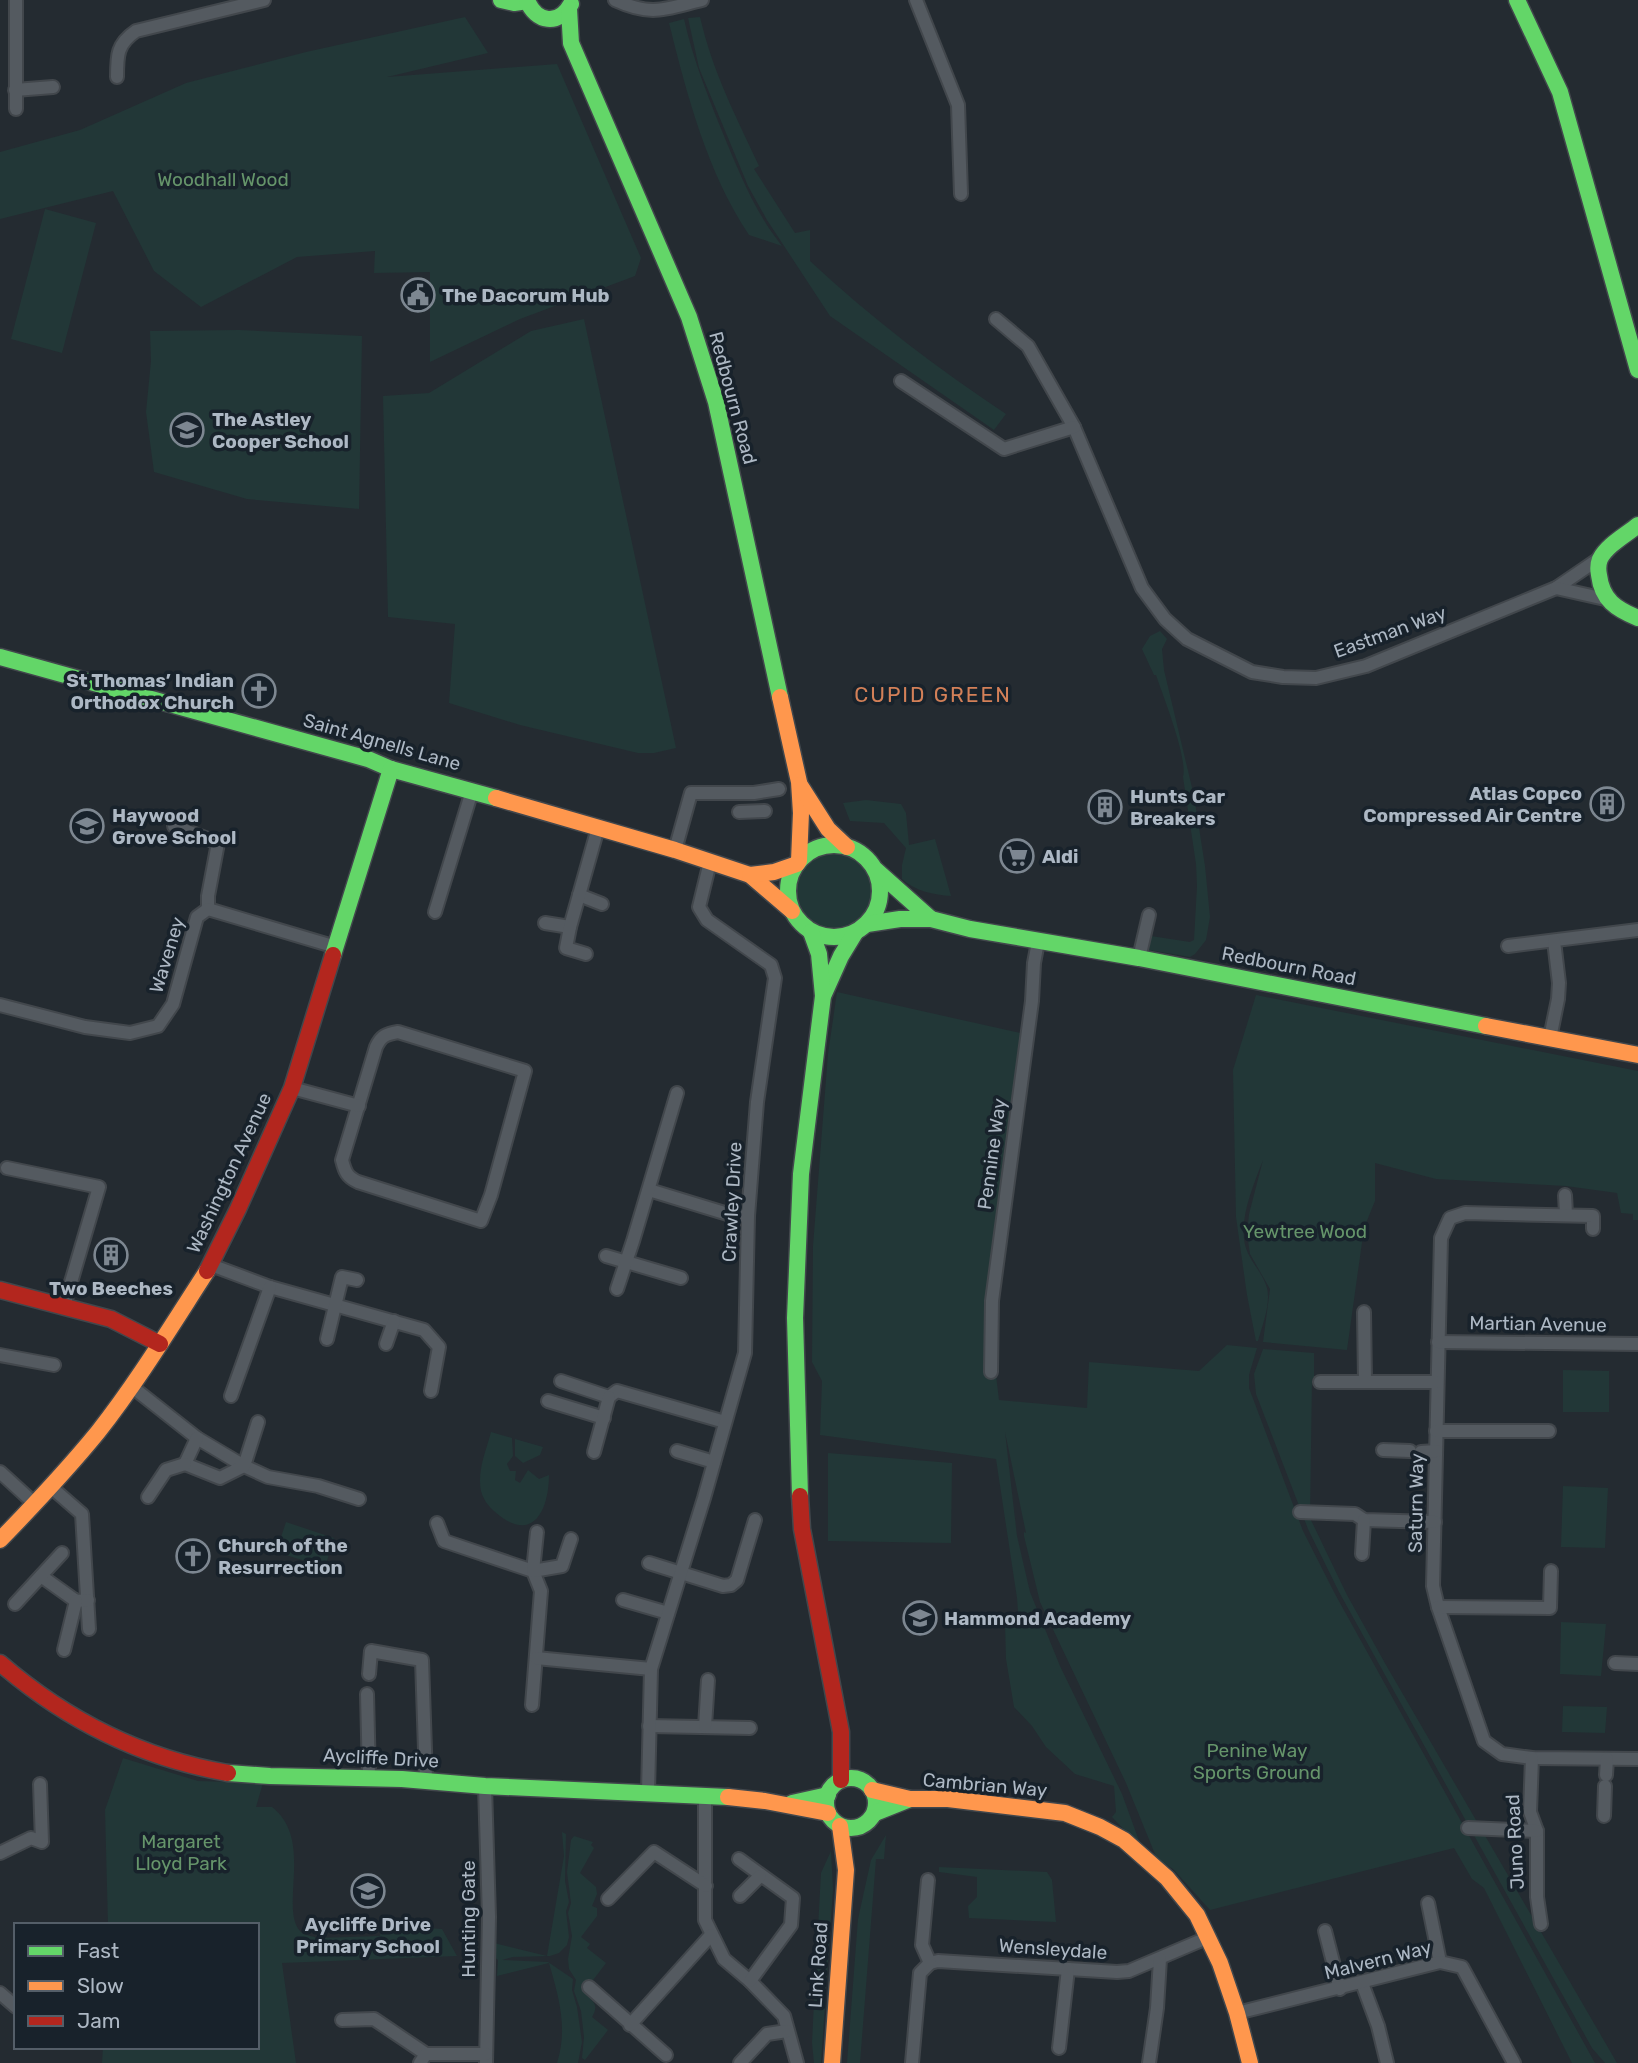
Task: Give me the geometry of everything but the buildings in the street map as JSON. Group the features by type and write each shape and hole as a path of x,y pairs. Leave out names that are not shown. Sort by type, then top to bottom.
{"street":[{"path":"16,0 16,109"},
{"path":"117,77 117,59 123,40 136,32 215,5 264,0"},
{"path":"501,0 514,4 527,1"},
{"path":"615,0 628,6 659,12 702,0"},
{"path":"916,0 958,105 961,194"},
{"path":"1517,0 1560,92 1638,370"},
{"name":"Redbourn Road","path":"527,1 533,13 571,43"},
{"path":"544,20 557,19 570,4"},
{"name":"Redbourn Road","path":"570,4 571,43 672,274 716,402 799,782 802,813 798,862"},
{"path":"15,90 53,87"},
{"name":"Eastman Way","path":"996,319 1028,346 1074,427 1142,588 1165,620 1187,639 1252,672 1316,678 1366,666 1556,588 1600,558"},
{"path":"901,381 1004,449 1074,427"},
{"path":"1605,599 1600,588 1600,558 1638,524"},
{"path":"1556,588 1605,599 1638,618"},
{"name":"Saint Agnells Lane","path":"0,657 368,759 391,769 675,850 750,875 792,911"},
{"name":"Washington Avenue","path":"0,1540 51,1487 99,1430 160,1345 211,1265 239,1209 292,1088 391,769"},
{"name":"Redbourn Road","path":"799,782 828,829 847,847"},
{"path":"675,850 691,793 754,793 779,789"},
{"path":"435,912 472,790"},
{"path":"752,811 754,793"},
{"path":"174,826 218,843 208,909"},
{"path":"586,954 566,948 598,828"},
{"path":"823,996 841,956 876,912 880,898 876,870 858,852 847,847 826,846 816,849 798,862 788,887 792,911 811,932 819,954 823,996 801,1174 795,1318 796,1364 802,1529 841,1732 841,1780"},
{"name":"Crawley Drive","path":"648,1792 651,1669 745,1353 748,1216 757,1102 775,978 771,965 707,920 699,906 710,862"},
{"name":"Saint Agnells Lane","path":"750,875 774,872 798,862"},
{"name":"Redbourn Road","path":"876,870 931,919"},
{"path":"579,895 602,904"},
{"name":"Waveney","path":"0,1005 96,1029 130,1034 158,1026 173,1004 197,917 208,909 336,947"},
{"path":"1139,958 1149,915"},
{"name":"Redbourn Road","path":"861,929 900,919 931,919 1038,942 1139,958 1638,1053"},
{"path":"545,923 570,927"},
{"path":"811,932 837,938 861,929"},
{"path":"1508,946 1638,930"},
{"path":"1550,1038 1559,983 1553,941"},
{"name":"Pennine Way","path":"991,1372 992,1301 1038,942"},
{"path":"398,1032 524,1071 491,1195 481,1221 349,1178 342,1160 359,1106 376,1048 386,1034 398,1032"},
{"path":"292,1088 359,1106"},
{"path":"617,1289 677,1093"},
{"path":"6,1168 99,1187 64,1306"},
{"path":"649,1189 731,1216 748,1216"},
{"path":"1565,1195 1566,1214"},
{"name":"Saturn Way","path":"1593,1229 1593,1216 1465,1213 1450,1218 1441,1238 1433,1586 1484,1741 1502,1754 1532,1758 1638,1759"},
{"path":"606,1256 681,1278"},
{"path":"211,1265 270,1287 424,1330 439,1347 431,1391"},
{"path":"327,1339 342,1277 357,1280"},
{"path":"231,1396 270,1287"},
{"path":"0,1290 111,1319 160,1345"},
{"path":"1364,1312 1365,1381"},
{"path":"386,1344 394,1321"},
{"name":"Martian Avenue","path":"1438,1342 1638,1344"},
{"path":"0,1355 54,1365"},
{"path":"561,1381 610,1397"},
{"path":"1320,1382 1437,1382"},
{"path":"131,1386 197,1438 244,1466 268,1477 318,1486 359,1499"},
{"path":"594,1452 610,1397 617,1391 725,1422"},
{"path":"548,1401 604,1418"},
{"path":"148,1497 166,1470 185,1464 220,1478 244,1466 258,1422"},
{"path":"1436,1432 1549,1431"},
{"path":"185,1464 197,1438"},
{"path":"1383,1450 1436,1451"},
{"path":"677,1451 714,1462"},
{"path":"0,1472 35,1504"},
{"path":"51,1487 82,1514 82,1600 89,1629"},
{"path":"1300,1512 1355,1514 1364,1520 1434,1522"},
{"path":"649,1563 723,1586 731,1585 737,1580 755,1520"},
{"path":"1363,1554 1364,1520"},
{"path":"437,1523 444,1541 533,1571 562,1566 571,1539"},
{"path":"532,1705 541,1591 533,1571 537,1532"},
{"path":"15,1604 62,1553"},
{"path":"1438,1607 1550,1608 1551,1571"},
{"path":"41,1576 82,1600"},
{"path":"64,1650 82,1600"},
{"path":"623,1600 668,1613"},
{"path":"369,1674 371,1651 422,1660 426,1780"},
{"path":"536,1658 651,1669"},
{"name":"Aycliffe Drive","path":"0,1663 26,1687 71,1717 116,1741 169,1760 231,1773 369,1777 485,1786 648,1792 789,1803 828,1813"},
{"path":"1615,1663 1638,1664"},
{"path":"705,1726 708,1680"},
{"path":"367,1694 369,1777"},
{"path":"649,1726 750,1728"},
{"path":"841,1732 868,1786 876,1802 871,1817 858,1828 840,1826 828,1813 826,1805 832,1787 841,1780 850,1778 868,1786"},
{"name":"Juno Road","path":"1532,1758 1530,1812 1537,1832 1537,1898 1541,1924"},
{"path":"1604,1816 1606,1759"},
{"path":"0,1853 31,1838 42,1842 40,1784"},
{"name":"Hunting Gate","path":"342,2020 374,2019 423,2058 486,2058 489,1917 485,1786"},
{"name":"Cambrian Way","path":"868,1786 910,1799 948,1799 1065,1813 1124,1840 1167,1878 1186,1899 1209,1937 1237,2013 1250,2063"},
{"name":"Aycliffe Drive","path":"789,1803 828,1795"},
{"path":"705,1796 705,1920 724,1959 784,2016 797,2063"},
{"name":"Cambrian Way","path":"871,1817 910,1799"},
{"name":"Link Road","path":"846,1870 871,1817"},
{"name":"Link Road","path":"832,2063 846,1870 840,1826"},
{"path":"1468,1828 1537,1832"},
{"path":"608,1899 654,1852 706,1886"},
{"path":"739,1859 793,1898 791,1925 750,1981"},
{"path":"740,1896 760,1876"},
{"path":"912,2063 920,1973 930,1963 922,1945 928,1880"},
{"path":"1428,1903 1440,1962"},
{"path":"1325,1931 1340,1989"},
{"path":"630,2025 711,1935"},
{"name":"Wensleydale","path":"930,1963 938,1961 1117,1972 1160,1959 1209,1937"},
{"path":"1149,2063 1157,2008 1160,1959"},
{"name":"Malvern Way","path":"1237,2013 1440,1962 1462,1967 1514,2063"},
{"path":"1059,2049 1068,1969"},
{"path":"1362,1983 1387,2063"},
{"path":"589,1987 666,2055"},
{"path":"0,1993 14,2005"},
{"path":"740,2063 767,2034 787,2031"}],"green space":[{"name":"Woodhall Wood","path":"465,17 488,53 387,77 557,64 641,258 635,276 520,319 430,362 430,272 374,273 375,251 297,257 201,307 154,271 113,191 0,219 0,152 80,130 186,83 306,52"},
{"path":"700,17 718,75 759,166 754,169 795,233 810,230 810,261 905,342 1006,414 994,430 830,316 748,186 699,68 688,18"},
{"path":"684,19 716,117 755,205 782,246 749,235 721,185 691,105 669,23"},
{"path":"45,209 96,223 62,353 11,339"},
{"path":"584,319 676,748 654,753 638,753 520,725 449,703 455,624 388,617 383,396 429,393 531,331"},
{"path":"239,330 362,336 359,509 247,499 154,472 146,412 151,361 150,331"},
{"path":"1160,631 1167,639 1162,649 1164,670 1194,796 1210,917 1206,940 1190,957 1149,950 1151,936 1190,942 1194,940 1197,886 1182,756 1156,675 1142,649 1150,636"},
{"path":"866,800 901,804 906,813 909,845 935,839 951,896 925,892 902,879 906,848 884,823 850,821 843,803"},
{"path":"825,853 841,853 855,859 866,870 872,884 872,900 866,914 855,925 841,931 825,931 811,925 800,914 794,900 794,884 800,870 811,859"},
{"name":"Penine Way Sports Ground","path":"837,992 1020,1033 987,1300 999,1400 1087,1408 1089,1362 1199,1371 1227,1345 1257,1348 1249,1375 1249,1388 1303,1531 1335,1594 1595,2063 1572,2063 1484,1888 1472,1879 1454,1848 1210,1910 1173,1869 1157,1859 1126,1783 1040,1602 1024,1536 1024,1532 1026,1533 1005,1432 1017,1536 1030,1592 1060,1666 1122,1794 1142,1849 1112,1817 1116,1812 1114,1786 1075,1774 1046,1747 1032,1726 1014,1707 1006,1659 1005,1624 1018,1612 1017,1598 996,1459 820,1435 822,1381 812,1362 813,1246 828,1054"},
{"name":"Yewtree Wood","path":"1256,995 1638,1071 1638,1220 1633,1220 1633,1214 1621,1213 1617,1193 1566,1186 1436,1179 1375,1163 1375,1201 1364,1228 1347,1350 1263,1342 1270,1289 1250,1254 1247,1234 1249,1214 1263,1160 1244,1219 1245,1246 1265,1282 1268,1294 1266,1315 1256,1341 1236,1217 1233,1070"},
{"path":"1263,1349 1314,1353 1310,1518 1347,1595 1386,1665 1617,2063 1605,2063 1592,2048 1339,1592 1308,1529 1256,1394 1254,1374"},
{"path":"1563,1370 1609,1371 1609,1412 1563,1412"},
{"path":"491,1432 512,1438 513,1456 507,1464 510,1471 516,1471 515,1480 520,1483 528,1470 539,1479 549,1475 543,1508 531,1523 512,1523 494,1511 482,1495 481,1469"},
{"path":"515,1439 543,1447 540,1455 523,1463 515,1456"},
{"path":"828,1453 952,1463 951,1543 828,1541"},
{"path":"1563,1486 1608,1488 1605,1548 1561,1547"},
{"path":"286,1522 334,1538 325,1567 276,1552"},
{"path":"1561,1622 1606,1624 1601,1676 1560,1674"},
{"path":"1563,1706 1607,1707 1605,1733 1562,1732"},
{"name":"Margaret Lloyd Park","path":"123,1758 198,1781 263,1783 256,1807 272,1807 285,1821 292,1838 293,1910 296,1924 303,1934 318,1938 380,1936 381,1930 404,1932 405,1923 411,1924 412,1927 442,1929 457,1956 282,1963 296,2063 102,2063 103,2049 259,2049 259,1923 108,1923 105,1810"},
{"path":"562,1832 566,1834 565,1881 569,1902 566,1911 569,1937 567,1945 559,1953 550,1956 502,1960 548,1962 573,1979 572,1990 582,2042 578,2063 557,2063 562,2025 549,1963 497,1976 498,1960 493,1956 494,1943 547,1956 564,1856"},
{"path":"886,1835 884,1859 876,1859 860,2063 847,2063 858,1919 871,1860"},
{"path":"574,1836 593,1842 591,1845 594,1848 580,1873 596,1887 597,1894 592,1906 597,1908 597,1916 581,1937 590,1944 587,1948 606,1963 584,1992 595,2006 592,2017 608,2030 585,2060 582,2058 584,2037 581,2011 574,1991 576,1980 569,1969 568,1959 572,1936 568,1913 571,1903 567,1872 571,1840"},
{"path":"831,1851 833,1889 821,2063 814,2063 812,2043 821,1873"},
{"path":"939,1867 1047,1872 1052,1880 1056,1922 969,1918 968,1906 977,1897 977,1877 939,1872"}],"traffic: fast":[{"path":"501,0 514,3 527,1"},
{"path":"527,0 536,13 548,19 560,16 571,4"},
{"path":"1517,0 1560,92 1638,370"},
{"path":"569,9 571,43 689,317 716,402 780,697"},
{"path":"1638,525 1607,549 1600,559 1598,569 1603,591 1611,602 1638,618"},
{"path":"0,657 368,759 391,769 496,798"},
{"path":"333,955 391,769"},
{"path":"834,845 852,848 867,858 877,873 880,891 877,909 867,924 852,934 834,937 816,934 801,924 791,909 788,891 791,873 801,858 816,848 834,845"},
{"path":"876,870 931,919"},
{"path":"867,924 900,919 931,919 970,929 1139,958 1486,1026"},
{"path":"800,1496 795,1318 801,1174 823,996 819,954 811,932"},
{"path":"824,994 855,933"},
{"path":"228,1773 402,1779 485,1786 728,1797"},
{"path":"851,1778 869,1785 876,1803 869,1821 851,1828 833,1821 826,1803 833,1785 851,1778"},
{"path":"792,1803 828,1795"},
{"path":"875,1813 910,1799"}],"traffic: slow":[{"path":"780,697 799,782 799,861"},
{"path":"800,785 828,829 847,847"},
{"path":"496,798 675,850 750,875 792,911"},
{"path":"750,875 774,872 797,864"},
{"path":"1486,1026 1638,1055"},
{"path":"0,1540 50,1487 113,1413 207,1271"},
{"path":"872,1790 910,1799 948,1799 1065,1813 1124,1840 1167,1878 1197,1915 1220,1963 1250,2063"},
{"path":"728,1797 828,1813"},
{"path":"832,2063 846,1870 840,1826"}],"traffic: jam":[{"path":"207,1271 292,1088 333,955"},
{"path":"0,1290 111,1319 160,1344"},
{"path":"800,1496 802,1529 841,1732 841,1780"},
{"path":"0,1663 52,1703 106,1734 165,1758 228,1773"}],"place":[{"name":"The Dacorum Hub","path":"418,295"},
{"name":"The Astley Cooper School","path":"187,430"},
{"name":"St Thomas’ Indian Orthodox Church","path":"259,691"},
{"name":"Atlas Copco Compressed Air Centre","path":"1607,804"},
{"name":"Hunts Car Breakers","path":"1105,807"},
{"name":"Haywood Grove School","path":"87,826"},
{"name":"Aldi","path":"1017,856"},
{"name":"Two Beeches","path":"111,1255"},
{"name":"Church of the Resurrection","path":"193,1556"},
{"name":"Hammond Academy","path":"920,1618"},
{"name":"Aycliffe Drive Primary School","path":"368,1891"}],"district":[{"name":"CUPID GREEN","path":"933,694"}]}
